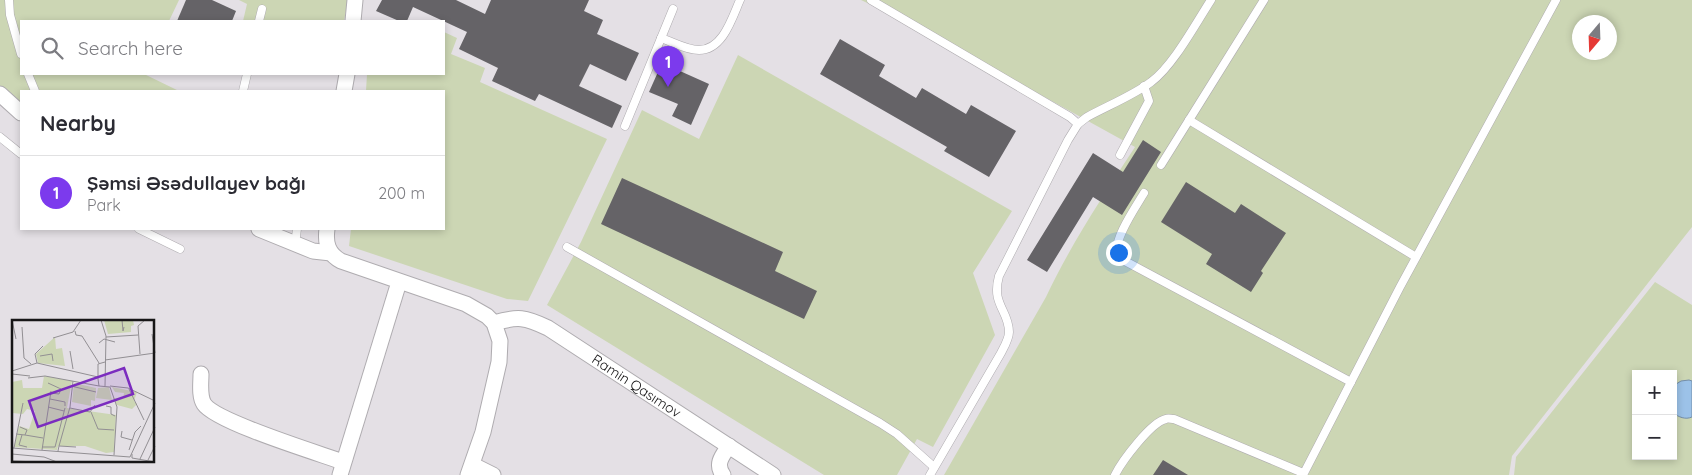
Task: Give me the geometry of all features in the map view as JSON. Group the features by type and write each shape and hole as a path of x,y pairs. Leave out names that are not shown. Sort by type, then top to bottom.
{"street":[{"path":"353,20 355,0"},
{"path":"344,90 347,75"},
{"path":"0,94 20,112"},
{"path":"264,230 296,236 313,251 331,253"},
{"path":"327,230 327,246 331,253 341,262 466,304 487,316 494,324 500,341 499,362 483,432 471,470 493,475"},
{"path":"201,374 201,400 205,407 215,414 341,468 399,282"},
{"name":"Ramin Qasımov","path":"494,324 513,318 521,318 548,328 773,475"},
{"path":"723,475 718,465 729,446"}],"lane":[{"path":"9,0 10,15 20,50"},
{"path":"661,38 699,50 708,48 716,44 721,38 740,0"},
{"path":"871,0 1070,117 1078,124"},
{"path":"930,475 1001,353 1010,334 996,294 996,286 999,276 1068,140 1078,124 1087,117 1144,86 1160,74 1180,48 1211,0"},
{"path":"1160,165 1264,0"},
{"path":"1115,475 1130,452 1155,424 1165,418 1174,419 1303,474 1416,257 1556,0"},
{"path":"259,20 262,9"},
{"path":"625,126 673,9"},
{"path":"28,75 35,90"},
{"path":"243,90 247,75"},
{"path":"1120,155 1149,101 1144,86"},
{"path":"1189,120 1416,257"},
{"path":"0,137 20,151"},
{"path":"1144,193 1118,239 1116,249 1118,255 1123,260 1351,382"},
{"path":"141,230 180,249"},
{"path":"568,247 880,423 897,434 934,467"}],"green space":[{"path":"0,0 179,0 169,20 20,20 20,75 146,75 177,90 20,90 20,104 0,86"},
{"path":"239,0 348,0 344,20 243,20 247,4"},
{"path":"861,0 1692,0 1692,227 1512,456 1509,475 944,475 1077,239 1135,147 923,30"},
{"path":"445,32 457,38 451,54 485,68 480,82 607,139 528,301 507,299 349,246 351,230 445,230 445,90 366,90 367,75 445,75"},
{"path":"738,55 1012,211 973,273 995,335 933,447 917,439 897,475 824,475 547,305 581,242 642,110 699,139"},
{"path":"1655,282 1692,305 1692,475 1514,475 1516,457"}],"water":[{"path":"1681,381 1692,381 1692,417 1689,418 1677,415 1677,384"}],"building":[{"path":"186,0 212,0 236,11 232,20 177,20"},
{"path":"382,0 456,0 485,14 491,0 589,0 584,11 603,20 597,34 639,53 626,81 590,64 579,86 622,106 612,128 539,94 535,101 492,81 498,68 459,49 467,32 445,22 445,20 413,7 407,20 397,20 376,11"},
{"path":"840,39 885,65 879,76 916,98 922,88 966,114 971,105 1016,131 989,177 944,151 947,147 820,74"},
{"path":"662,63 709,84 691,125 672,116 678,104 649,92"},
{"path":"1143,140 1161,152 1122,215 1093,197 1047,272 1027,260 1093,153 1123,172"},
{"path":"622,178 783,252 775,271 817,291 804,319 601,224"},
{"path":"1186,182 1235,213 1241,204 1286,233 1261,271 1263,273 1251,292 1206,264 1212,254 1161,222"},
{"path":"1163,460 1188,475 1153,475"}],"place":[{"name":"Şəmsi Əsədullayev bağı","path":"668,87"}]}
